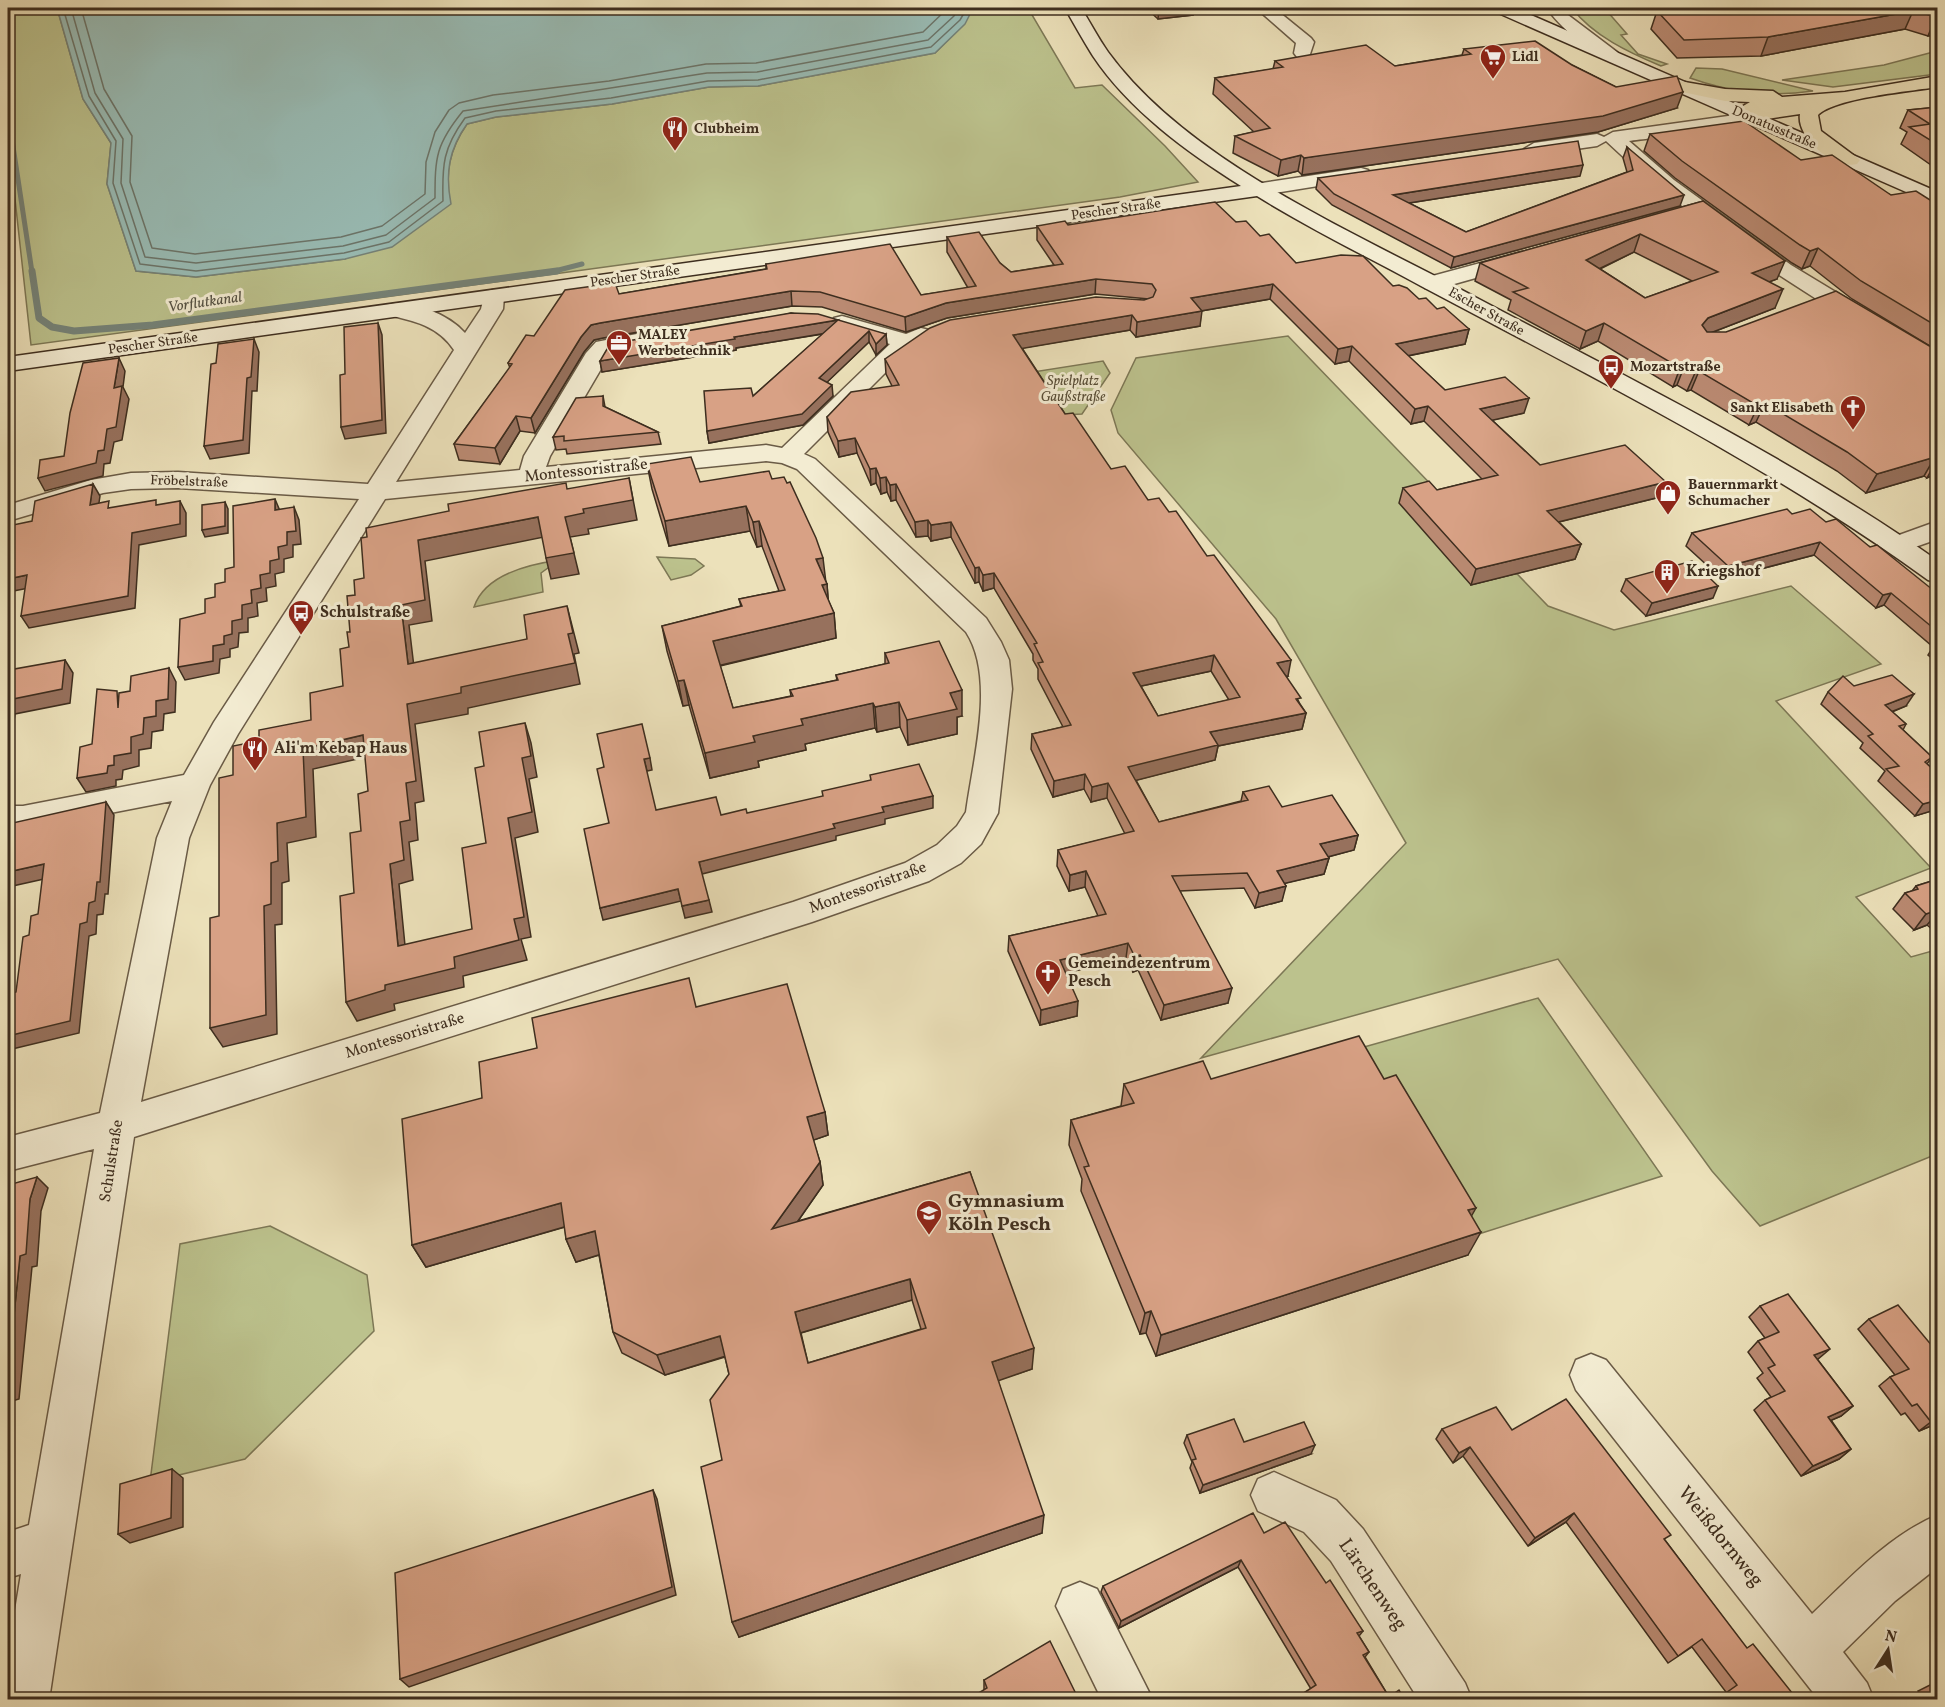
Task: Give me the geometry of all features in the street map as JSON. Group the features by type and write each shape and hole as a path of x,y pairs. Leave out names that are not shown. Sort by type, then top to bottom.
{"highway":[{"path":"1841,97 1817,106 1747,116 1747,109 1758,105 1841,97 1938,81"},
{"path":"1679,86 1738,96 1841,97"},
{"path":"1817,106 1807,118 1811,130 1850,160"}],"street":[{"name":"Escher Straße","path":"1073,8 1097,51 1118,77 1179,131 1238,175 1621,385 1700,425 1898,545 1938,574"},
{"path":"1264,8 1305,42 1304,53"},
{"name":"Donatusstraße","path":"1503,8 1938,200"},
{"name":"Donatusstraße","path":"1554,8 1561,18 1611,56"},
{"path":"1517,152 1730,121 1747,116"},
{"path":"1605,139 1783,270 1938,364"},
{"name":"Pescher Straße","path":"8,364 1378,172"},
{"path":"1678,214 1700,209"},
{"path":"1433,283 1546,251"},
{"name":"Schulstraße","path":"24,1700 117,1126 173,838 194,785 225,730 492,309 493,297"},
{"path":"1805,306 1826,298"},
{"path":"396,310 431,317 456,334 466,350"},
{"path":"820,316 907,342"},
{"path":"788,456 890,354 907,342 939,329"},
{"path":"530,477 537,456 598,353 604,347 678,334"},
{"name":"Montessoristraße","path":"117,1126 811,909 917,872 949,854 969,835 982,813 997,689 994,660 987,642 975,625 806,464 788,456 766,453 375,492"},
{"name":"Fröbelstraße","path":"8,513 100,486 131,481 178,480 375,492"},
{"path":"1898,545 1938,529"},
{"path":"8,818 23,818 194,785"},
{"path":"8,1155 117,1126"},
{"name":"Weißdornweg","path":"1591,1374 1850,1700"},
{"name":"Lärchenweg","path":"1274,1495 1320,1516 1347,1545 1448,1700"},
{"path":"1810,1650 1878,1584 1938,1538"},
{"path":"8,1554 50,1542"},
{"path":"1080,1606 1129,1700"}],"green space":[{"path":"8,8 57,8 83,99 111,143 107,184 136,271 196,277 345,259 450,204 448,172 450,162 456,143 467,124 496,117 612,104 709,87 758,86 935,53 964,24 973,8 1028,8 1075,88 1102,85 1165,146 1198,182 1120,197 31,345 8,135"},
{"path":"1572,8 1606,8 1627,34 1621,35 1638,54 1667,64 1661,66 1613,43 1590,27"},
{"path":"1937,51 1937,74 1833,87 1782,80 1884,65"},
{"path":"1696,68 1722,69 1813,91 1782,94 1736,90 1690,78"},
{"path":"1288,336 1548,606 1614,630 1791,586 1881,664 1776,701 1931,868 1856,897 1911,957 1932,951 1937,957 1937,1154 1760,1226 1712,1171 1558,959 1201,1058 1406,843 1276,619 1118,433 1111,410 1136,358"},
{"name":"Spielplatz Gaußstraße","path":"1103,361 1110,373 1082,414 1062,415 1033,372"},
{"path":"657,557 695,559 704,566 691,575 671,580"},
{"path":"560,560 561,566 548,568 541,573 543,592 474,607 488,586 498,579 535,564"},
{"path":"1538,998 1662,1176 1466,1238 1357,1049"},
{"path":"270,1226 367,1275 374,1331 245,1459 150,1482 180,1244"}],"water":[{"path":"57,8 973,8 965,24 935,53 758,86 709,87 612,104 496,117 467,124 456,143 450,162 448,182 451,204 392,247 345,259 196,277 136,271 107,184 111,143 83,99"}],"building":[{"path":"1714,8 1938,8 1938,17 1913,11 1768,37 1684,40 1657,11"},
{"path":"1535,41 1572,65 1616,87 1677,76 1683,92 1603,116 1304,158 1301,155 1281,160 1235,136 1270,128 1215,78 1283,67 1275,61 1366,45 1395,66 1471,54 1464,49"},
{"path":"1938,107 1938,145 1909,127 1930,124 1908,110"},
{"path":"1744,121 1801,160 1832,155 1891,195 1916,191 1938,205 1938,327 1861,281 1818,248 1810,251 1800,245 1682,161 1650,134"},
{"path":"1578,141 1583,165 1393,195 1466,232 1633,170 1627,147 1684,195 1454,257 1334,194 1318,178"},
{"path":"1703,201 1785,261 1752,273 1783,289 1708,318 1702,325 1707,332 1726,332 1836,291 1938,351 1938,458 1877,474 1847,452 1765,403 1758,406 1699,371 1695,373 1684,367 1680,368 1604,323 1586,331 1513,292 1528,288 1480,263","holes":["1640,234 1718,272 1645,298 1586,260"]},
{"path":"1215,202 1236,222 1246,221 1260,236 1269,234 1296,263 1341,255 1363,256 1393,286 1399,285 1407,288 1419,299 1426,298 1437,309 1444,307 1469,329 1396,344 1445,390 1505,377 1529,398 1480,409 1540,465 1625,445 1666,482 1547,511 1581,544 1476,569 1403,488 1429,481 1437,490 1498,475 1428,406 1415,409 1352,346 1338,349 1273,284 1191,298 1202,311 1137,322 1132,315 1013,335 1065,414 1073,413 1111,469 1125,466 1148,500 1159,498 1169,512 1176,511 1207,556 1214,555 1291,660 1277,663 1301,698 1296,699 1306,713 1210,732 1218,745 1128,767 1159,822 1248,800 1243,792 1269,786 1282,807 1332,795 1358,835 1320,844 1329,858 1277,871 1286,886 1259,893 1247,873 1172,876 1232,988 1164,1005 1140,955 1135,957 1128,943 1060,960 1078,1001 1041,1010 1009,936 1106,914 1086,871 1070,875 1058,850 1134,831 1108,783 1092,787 1085,774 1054,781 1032,734 1071,725 1038,663 1043,662 1034,644 1037,643 994,573 983,575 979,567 975,568 951,522 931,525 928,520 915,522 896,484 890,485 886,477 880,478 876,468 870,469 855,438 838,441 827,417 851,392 899,385 885,359 930,328 950,320 1096,297 1144,300 1153,297 1156,290 1152,284 1096,279 946,303 905,317 820,292 791,291 591,325 581,337 531,418 516,416 495,448 454,444 512,364 508,363 526,335 534,336 565,290 615,283 619,294 767,269 766,264 890,244 921,295 976,286 947,237 979,232 1000,263 1011,272 1063,264 1037,226 1065,221 1068,225","holes":["1214,655 1240,697 1158,716 1133,673"]},
{"path":"791,313 818,314 886,334 876,344 869,331 819,378 832,385 802,414 707,431 704,391 751,388 753,396 838,320 600,361 610,344"},
{"path":"378,323 382,420 341,427 340,375 345,374 344,327"},
{"path":"254,339 251,377 247,378 243,440 204,446 211,364 216,363 218,344"},
{"path":"119,358 114,388 122,386 116,427 107,429 104,450 98,451 96,463 38,478 40,460 64,456 70,413 83,363"},
{"path":"603,396 603,406 658,432 564,441 564,436 553,437 576,398"},
{"path":"691,457 700,482 769,471 772,479 784,477 787,483 790,482 823,558 816,559 827,584 822,585 834,613 713,641 733,708 793,696 790,690 838,680 836,675 889,663 885,653 939,641 962,690 950,693 957,709 907,720 899,702 875,707 873,703 801,719 803,725 753,736 755,742 705,753 684,680 678,681 662,626 742,606 739,599 785,590 759,521 753,522 746,506 665,521 647,464"},
{"path":"629,478 633,500 583,509 584,513 565,517 574,553 546,558 538,517 418,540 425,600 401,605 408,664 527,639 524,615 567,606 573,633 568,634 575,663 461,687 461,693 407,704 416,781 406,783 410,820 400,822 404,860 390,864 398,946 472,929 462,848 486,843 475,768 484,766 479,732 525,723 531,756 522,758 532,812 508,818 524,917 514,919 519,940 454,957 455,968 385,985 385,990 346,1002 340,896 354,893 350,833 361,831 358,794 368,791 363,735 303,749 306,817 277,823 278,861 271,863 271,904 264,906 266,1015 210,1028 210,918 219,916 219,778 233,775 233,746 259,741 259,730 311,720 310,693 343,686 340,649 349,647 347,596 355,595 354,580 364,578 361,538 367,537 366,528 449,511 448,504 566,483 567,489"},
{"path":"93,484 90,505 109,501 108,508 156,500 156,505 180,501 180,524 132,533 128,596 21,616 27,575 8,579 8,526 32,521 35,501"},
{"path":"275,499 275,510 294,507 296,531 287,532 287,545 278,547 279,559 270,561 270,573 260,575 261,588 251,590 252,603 242,605 242,619 232,621 232,634 224,636 224,644 213,646 213,661 178,667 180,619 205,613 205,599 215,597 215,584 225,582 225,569 234,567 233,506"},
{"path":"225,502 225,526 202,530 202,505"},
{"path":"1787,509 1792,514 1810,509 1826,522 1836,519 1870,547 1877,545 1938,594 1938,632 1891,593 1883,595 1820,542 1728,566 1692,533"},
{"path":"1692,561 1718,586 1652,603 1626,579"},
{"path":"65,660 62,689 8,700 9,670"},
{"path":"169,668 168,699 156,701 156,716 144,718 143,734 131,737 131,753 114,756 114,765 108,766 107,773 77,778 80,747 92,744 97,689 117,691 118,708 119,693 130,691 131,676"},
{"path":"1892,675 1914,694 1885,705 1906,724 1899,726 1932,757 1925,762 1938,774 1938,800 1923,804 1886,769 1899,766 1868,736 1873,734 1828,692 1843,676 1854,686"},
{"path":"642,724 650,758 644,759 656,810 716,797 721,815 746,809 747,813 823,796 822,791 871,780 870,775 919,764 933,796 882,807 884,812 833,824 835,828 699,862 709,900 682,906 678,889 600,908 584,829 609,823 597,769 604,767 597,734"},
{"path":"106,802 100,882 97,882 95,901 89,903 87,922 80,924 70,1021 8,1036 8,994 16,992 23,937 29,935 31,916 38,914 44,864 8,872 8,824"},
{"path":"1938,879 1938,910 1926,914 1905,893 1918,889 1916,886"},
{"path":"689,978 696,1007 787,984 825,1112 807,1117 820,1162 772,1229 970,1172 1034,1348 992,1362 1044,1515 732,1622 701,1467 722,1460 710,1400 729,1374 720,1336 657,1355 613,1332 595,1231 566,1239 561,1203 412,1245 402,1119 482,1098 479,1062 537,1048 532,1018","holes":["910,1279 926,1328 808,1363 795,1312"]},
{"path":"1359,1036 1384,1079 1396,1075 1476,1208 1468,1210 1481,1232 1161,1335 1151,1311 1145,1313 1084,1167 1089,1166 1071,1120 1134,1103 1124,1084 1203,1061 1211,1079"},
{"path":"37,1177 30,1199 26,1254 20,1256 8,1374 8,1185"},
{"path":"1788,1294 1830,1349 1814,1355 1853,1406 1828,1417 1851,1449 1813,1466 1765,1400 1785,1391 1768,1368 1775,1365 1758,1341 1779,1332 1760,1306"},
{"path":"1898,1305 1938,1353 1938,1419 1931,1422 1917,1404 1912,1406 1890,1377 1909,1369 1869,1319"},
{"path":"1566,1399 1671,1535 1664,1539 1747,1648 1753,1644 1793,1694 1785,1700 1716,1700 1737,1685 1702,1639 1678,1656 1574,1513 1535,1538 1470,1447 1459,1453 1442,1429 1496,1407 1512,1430"},
{"path":"1234,1419 1244,1442 1304,1422 1315,1445 1203,1485 1192,1460 1196,1459 1187,1435"},
{"path":"172,1469 171,1518 118,1534 120,1484"},
{"path":"653,1490 672,1587 400,1679 395,1573"},
{"path":"1253,1513 1264,1533 1285,1522 1326,1583 1330,1580 1363,1631 1357,1633 1369,1652 1363,1655 1389,1697 1399,1690 1405,1700 1301,1700 1299,1696 1316,1685 1241,1560 1121,1621 1103,1586"},
{"path":"1050,1641 1079,1700 967,1700 987,1688 984,1680"},
{"path":"1938,1681 1938,1692 1932,1684"},
{"path":"935,1694 937,1700 925,1700"}],"waterway":[{"name":"Vorflutkanal","path":"8,113 32,272"},
{"name":"Vorflutkanal","path":"553,272 582,264"},
{"name":"Vorflutkanal","path":"32,271 39,318 52,327 74,331 153,325 553,272"},
{"name":"Vorflutkanal","path":"553,272 557,271"}],"place":[{"name":"Lidl","path":"1493,80"},
{"name":"Clubheim","path":"675,152"},
{"name":"MALEY Werbetechnik","path":"619,366"},
{"name":"Mozartstraße","path":"1611,390"},
{"name":"Sankt Elisabeth","path":"1853,431"},
{"name":"Bauernmarkt Schumacher","path":"1668,516"},
{"name":"Kriegshof","path":"1667,595"},
{"name":"Schulstraße","path":"301,636"},
{"name":"Ali'm Kebap Haus","path":"255,772"},
{"name":"Gemeindezentrum Pesch","path":"1048,996"},
{"name":"Gymnasium Köln Pesch","path":"929,1236"}]}
